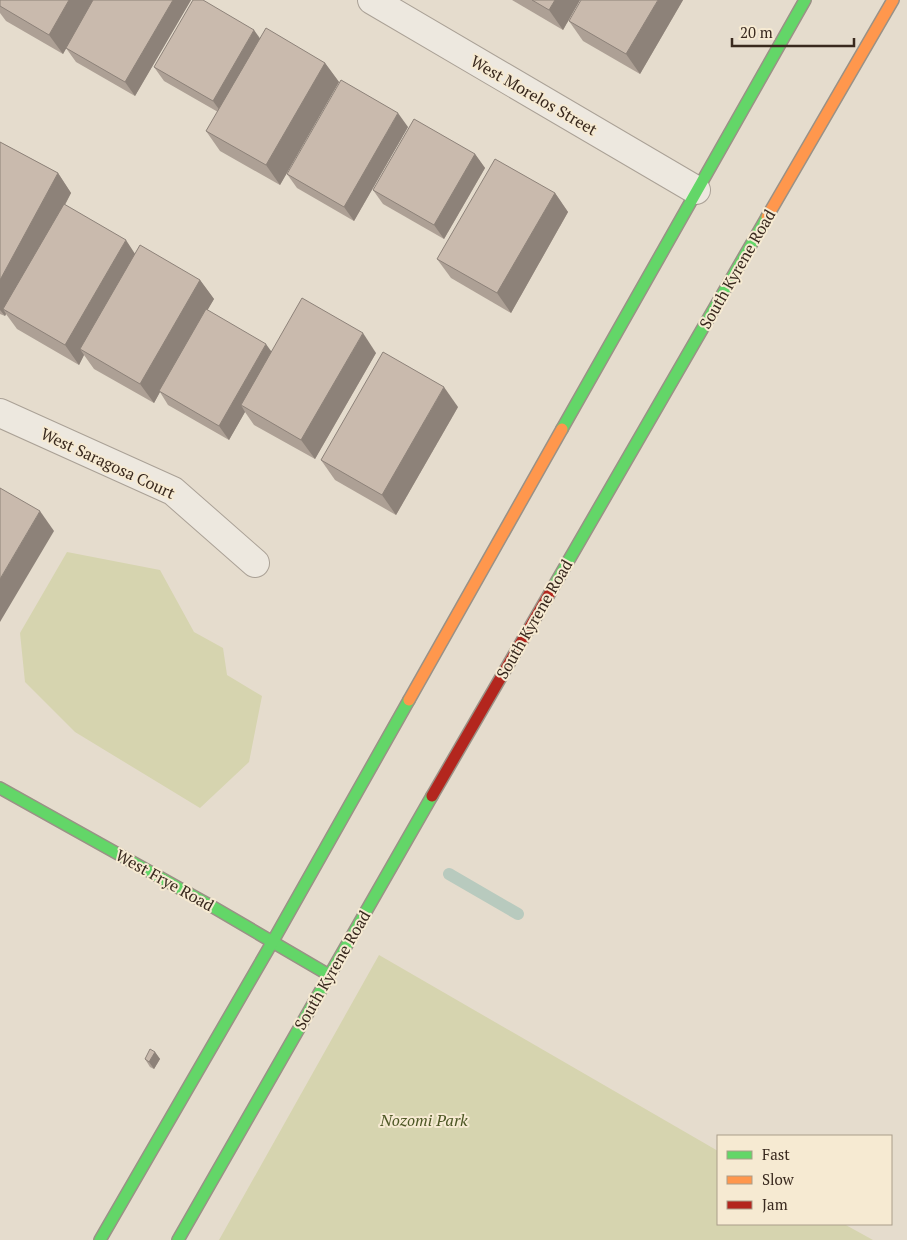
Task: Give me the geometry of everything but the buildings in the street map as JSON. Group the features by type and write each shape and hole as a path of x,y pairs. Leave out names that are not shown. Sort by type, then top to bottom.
{"main road":[{"path":"100,1240 273,941 805,0"},
{"name":"South Kyrene Road","path":"178,1240 329,975 893,0"},
{"name":"West Frye Road","path":"0,788 273,941 329,975"}],"street":[{"name":"West Morelos Street","path":"372,0 696,190"},
{"name":"West Saragosa Court","path":"0,413 173,491 255,563"}],"green space":[{"path":"67,552 160,570 194,632 223,648 227,675 262,696 249,762 200,808 75,732 25,682 20,633"},
{"name":"Nozomi Park","path":"379,955 717,1150 717,1225 846,1225 873,1240 219,1240"}],"waterway":[{"path":"449,874 518,914"}],"traffic: fast":[{"path":"562,429 805,0"},
{"path":"551,591 767,217"},
{"path":"100,1240 273,941 409,700"},
{"path":"0,788 213,907 329,975"},
{"path":"178,1240 432,796"}],"traffic: slow":[{"path":"767,217 893,0"},
{"path":"409,700 562,429"}],"traffic: jam":[{"path":"432,796 551,591"}]}
